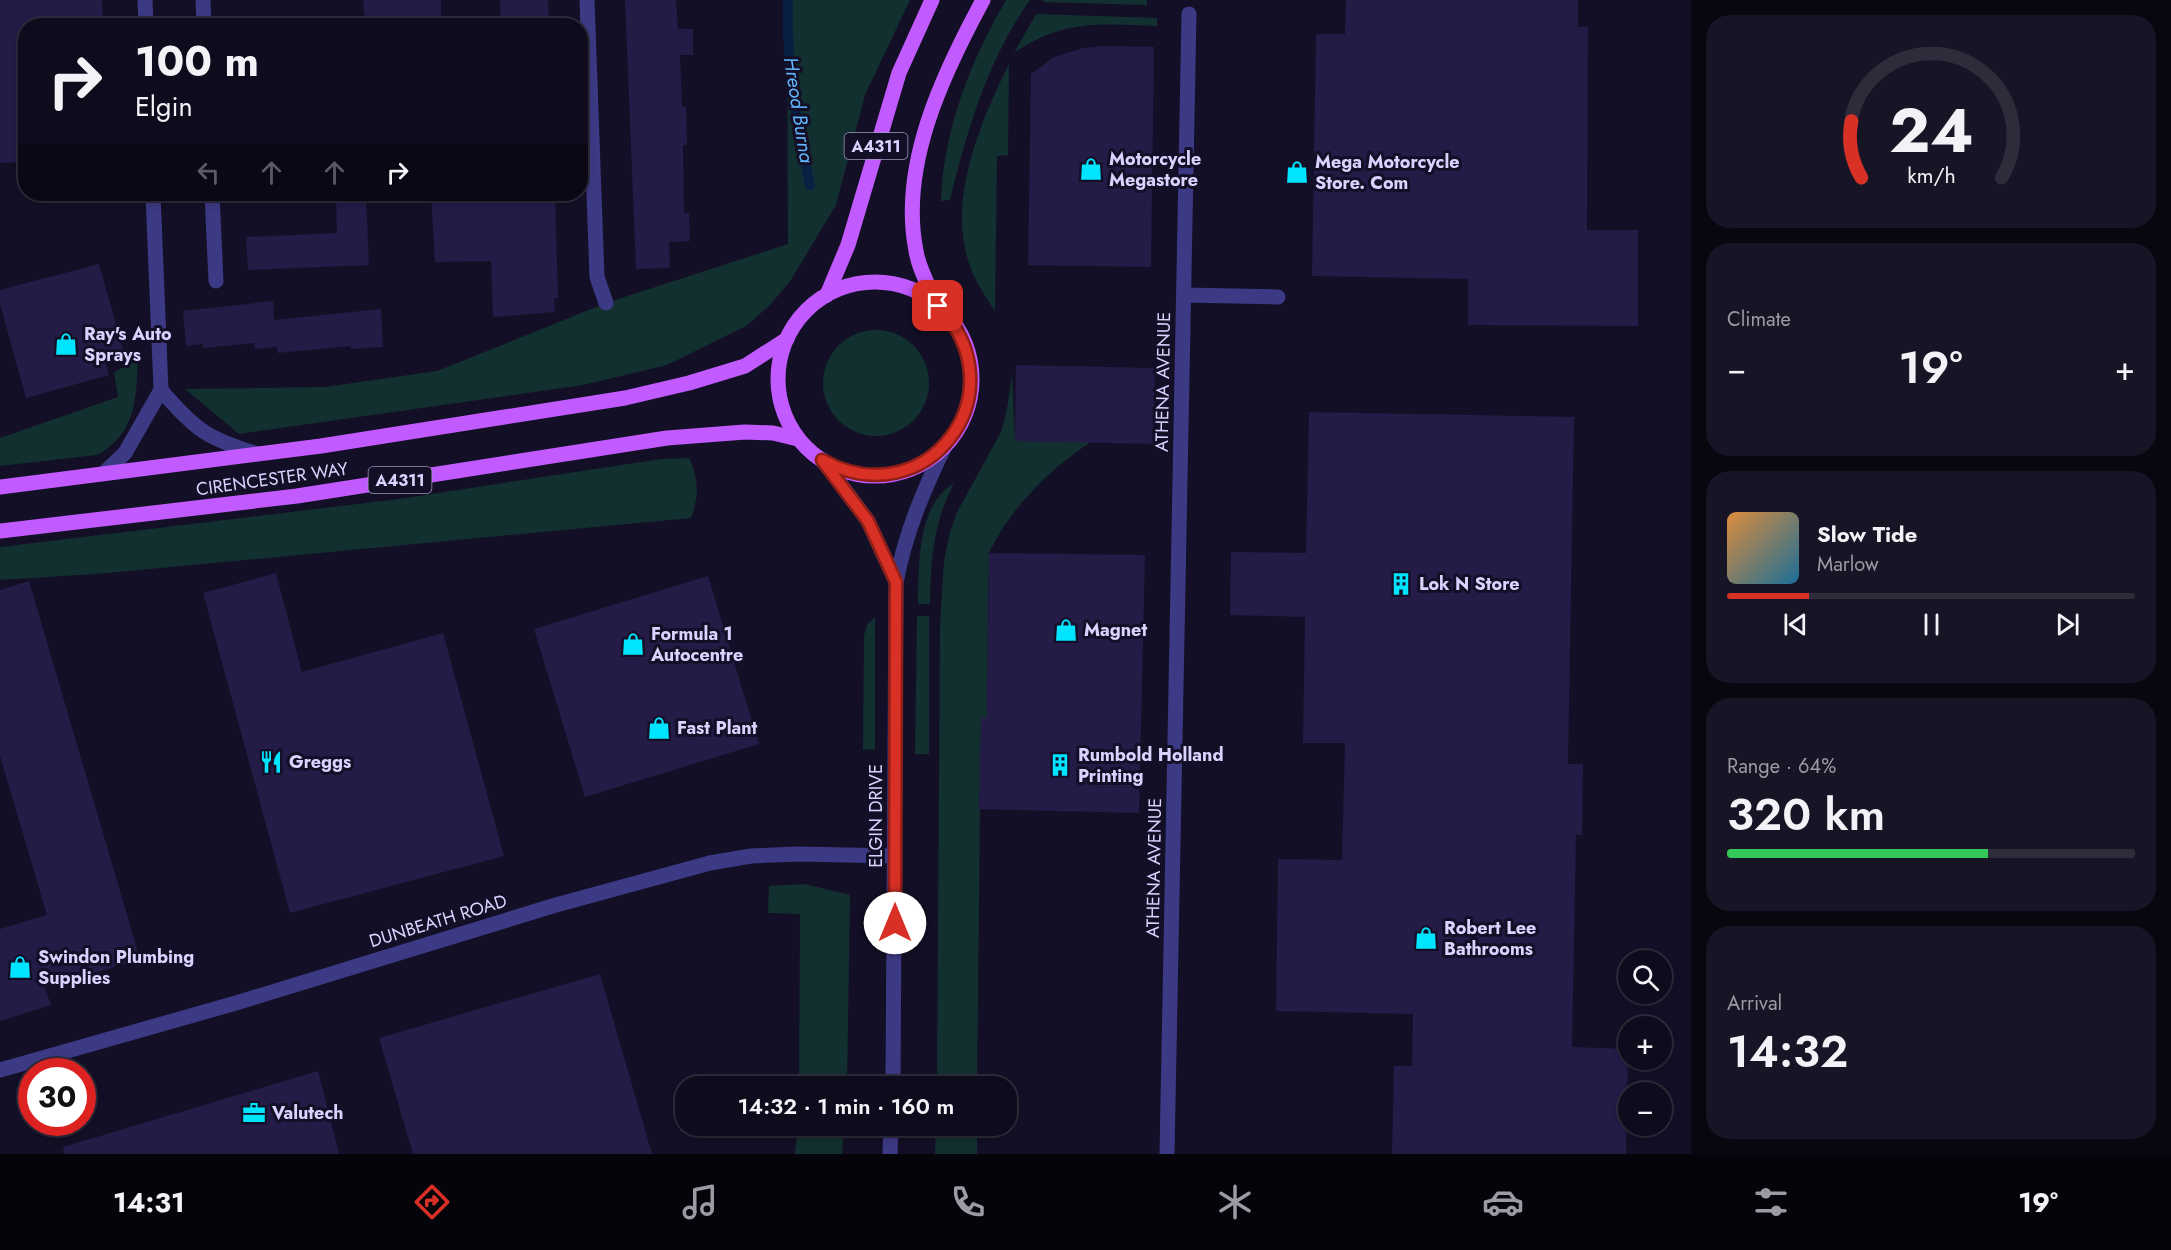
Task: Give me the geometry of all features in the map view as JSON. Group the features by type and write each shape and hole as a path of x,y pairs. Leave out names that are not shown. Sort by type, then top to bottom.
{"main road":[{"name":"A4311","path":"826,295 848,245 899,73 932,0"},
{"name":"A4311","path":"938,306 916,253 912,195 932,114 955,54 983,0"},
{"name":"A4311","path":"885,282 920,293 938,306 961,334 968,354 971,375 967,409 946,444 919,465 886,475 849,472 822,460 798,439 783,409 778,390 778,368 787,339 801,316 826,295 856,284 885,282"},
{"name":"CIRENCESTER WAY","path":"0,487 261,455 512,418 625,398 689,383 745,366 787,339"},
{"name":"CIRENCESTER WAY","path":"0,531 285,498 667,438 745,432 773,433 798,439"}],"street":[{"path":"146,0 147,18"},
{"path":"203,0 204,18"},
{"path":"587,0 588,18"},
{"name":"ATHENA AVENUE","path":"1167,1154 1189,14"},
{"path":"588,28 597,277 606,303"},
{"path":"103,474 125,453 161,390 153,201"},
{"path":"212,201 216,281"},
{"name":"ATHENA AVENUE","path":"1184,295 1278,297"},
{"path":"161,390 197,430 229,446 261,455"},
{"name":"ELGIN DRIVE","path":"892,1076 896,582 903,544 913,516 946,444"},
{"name":"ELGIN DRIVE","path":"822,460 868,521 896,582"},
{"name":"DUNBEATH ROAD","path":"0,1070 236,1003 556,905 710,863 751,856 798,854 895,856"},
{"path":"890,1154 891,1136"}],"green space":[{"path":"787,0 910,0 865,95 836,205 791,280 771,304 746,326 667,365 583,385 239,434 185,389 325,387 437,371 606,303 788,244"},
{"path":"1006,0 1030,0 1002,46 981,96 950,200 941,201 947,148 961,96 981,47"},
{"path":"1044,0 1147,0 1147,5 1042,2"},
{"path":"1036,14 1157,18 1157,26 1100,25 1066,29 1049,34 1014,53"},
{"path":"1009,64 1008,155 997,156 995,311 977,282 969,263 963,239 962,213 970,161 978,135"},
{"path":"876,330 896,334 913,346 925,363 929,383 925,403 913,420 896,432 876,436 856,432 839,420 827,403 823,383 827,363 839,346 856,334"},
{"path":"138,360 131,415 120,437 110,447 97,455 0,466 0,438 118,397 114,372"},
{"path":"1012,374 1015,441 1091,442 1061,464 1032,491 1008,520 989,553 987,704 1006,719 981,718 977,1076 937,1076 940,625 944,561 956,514 1001,432"},
{"path":"689,458 697,488 691,518 96,574 0,580 0,547 399,499 661,459"},
{"path":"954,483 947,498 934,542 930,604 918,604 920,555 926,521 932,506"},
{"path":"917,616 929,616 929,754 915,754"},
{"path":"875,618 875,749 863,750 864,635 868,623"},
{"path":"805,884 850,895 847,1076 799,1076 800,914 768,913 769,886"},
{"path":"797,1136 843,1136 842,1154 795,1154"},
{"path":"936,1136 977,1136 977,1154 935,1154"}],"building":[{"path":"0,0 102,0 103,18 18,18 18,162 0,163"},
{"path":"363,0 441,0 441,18 364,18"},
{"path":"500,0 548,0 549,18 501,18"},
{"path":"625,0 676,0 678,29 693,29 693,55 680,55 682,107 686,107 687,145 683,145 684,213 689,213 690,241 669,242 670,268 636,269"},
{"path":"1346,0 1578,0 1578,27 1588,27 1587,230 1638,230 1638,326 1468,325 1468,279 1312,276 1316,34 1345,34"},
{"name":"Motorcycle Megastore","path":"1154,47 1151,267 1028,265 1031,74 1054,57 1083,48"},
{"path":"336,201 366,201 369,265 248,270 246,237 337,233"},
{"path":"431,201 555,201 558,298 554,298 555,312 493,317 491,261 435,262"},
{"path":"99,264 124,353 104,358 109,375 26,398 0,304 0,290"},
{"path":"273,301 274,320 381,309 383,347 351,349 351,346 278,353 277,347 255,349 254,343 203,348 203,344 186,346 183,311"},
{"path":"1016,365 1155,368 1153,444 1015,441"},
{"path":"1309,412 1574,417 1568,764 1583,764 1582,835 1576,835 1572,1047 1618,1049 1618,1070 1628,1070 1627,1082 1618,1082 1618,1136 1626,1136 1626,1154 1392,1154 1394,1066 1412,1066 1413,1014 1276,1011 1278,859 1342,860 1345,743 1303,743 1305,617 1230,615 1231,552 1306,553"},
{"path":"989,553 1145,555 1139,813 979,809 981,718 987,718"},
{"path":"276,573 302,672 443,633 504,856 290,913 203,593"},
{"path":"708,576 759,744 585,797 534,629"},
{"path":"29,581 140,959 45,988 51,1005 0,1021 0,929 47,915 0,756 0,590"},
{"path":"600,974 652,1154 413,1154 379,1038"},
{"name":"Valutech","path":"318,1071 339,1154 64,1154 63,1147"}],"waterway":[{"name":"Hreod Burna","path":"788,0 793,93 810,185"}],"place":[{"name":"Motorcycle Megastore","path":"1091,169"},
{"name":"Mega Motorcycle Store. Com","path":"1297,172"},
{"name":"Ray's Auto Sprays","path":"66,344"},
{"name":"Lok N Store","path":"1401,584"},
{"name":"Magnet","path":"1066,630"},
{"name":"Formula 1 Autocentre","path":"633,644"},
{"name":"Fast Plant","path":"659,728"},
{"name":"Greggs","path":"271,762"},
{"name":"Rumbold Holland Printing","path":"1060,765"},
{"name":"Robert Lee Bathrooms","path":"1426,938"},
{"name":"Swindon Plumbing Supplies","path":"20,967"},
{"name":"Valutech","path":"254,1113"}],"route":[{"path":"895,923 896,582 879,540 868,521 857,503 822,460 849,472 864,475 897,473 913,468 935,455 955,433 969,401 970,365 961,334 938,306"}]}
